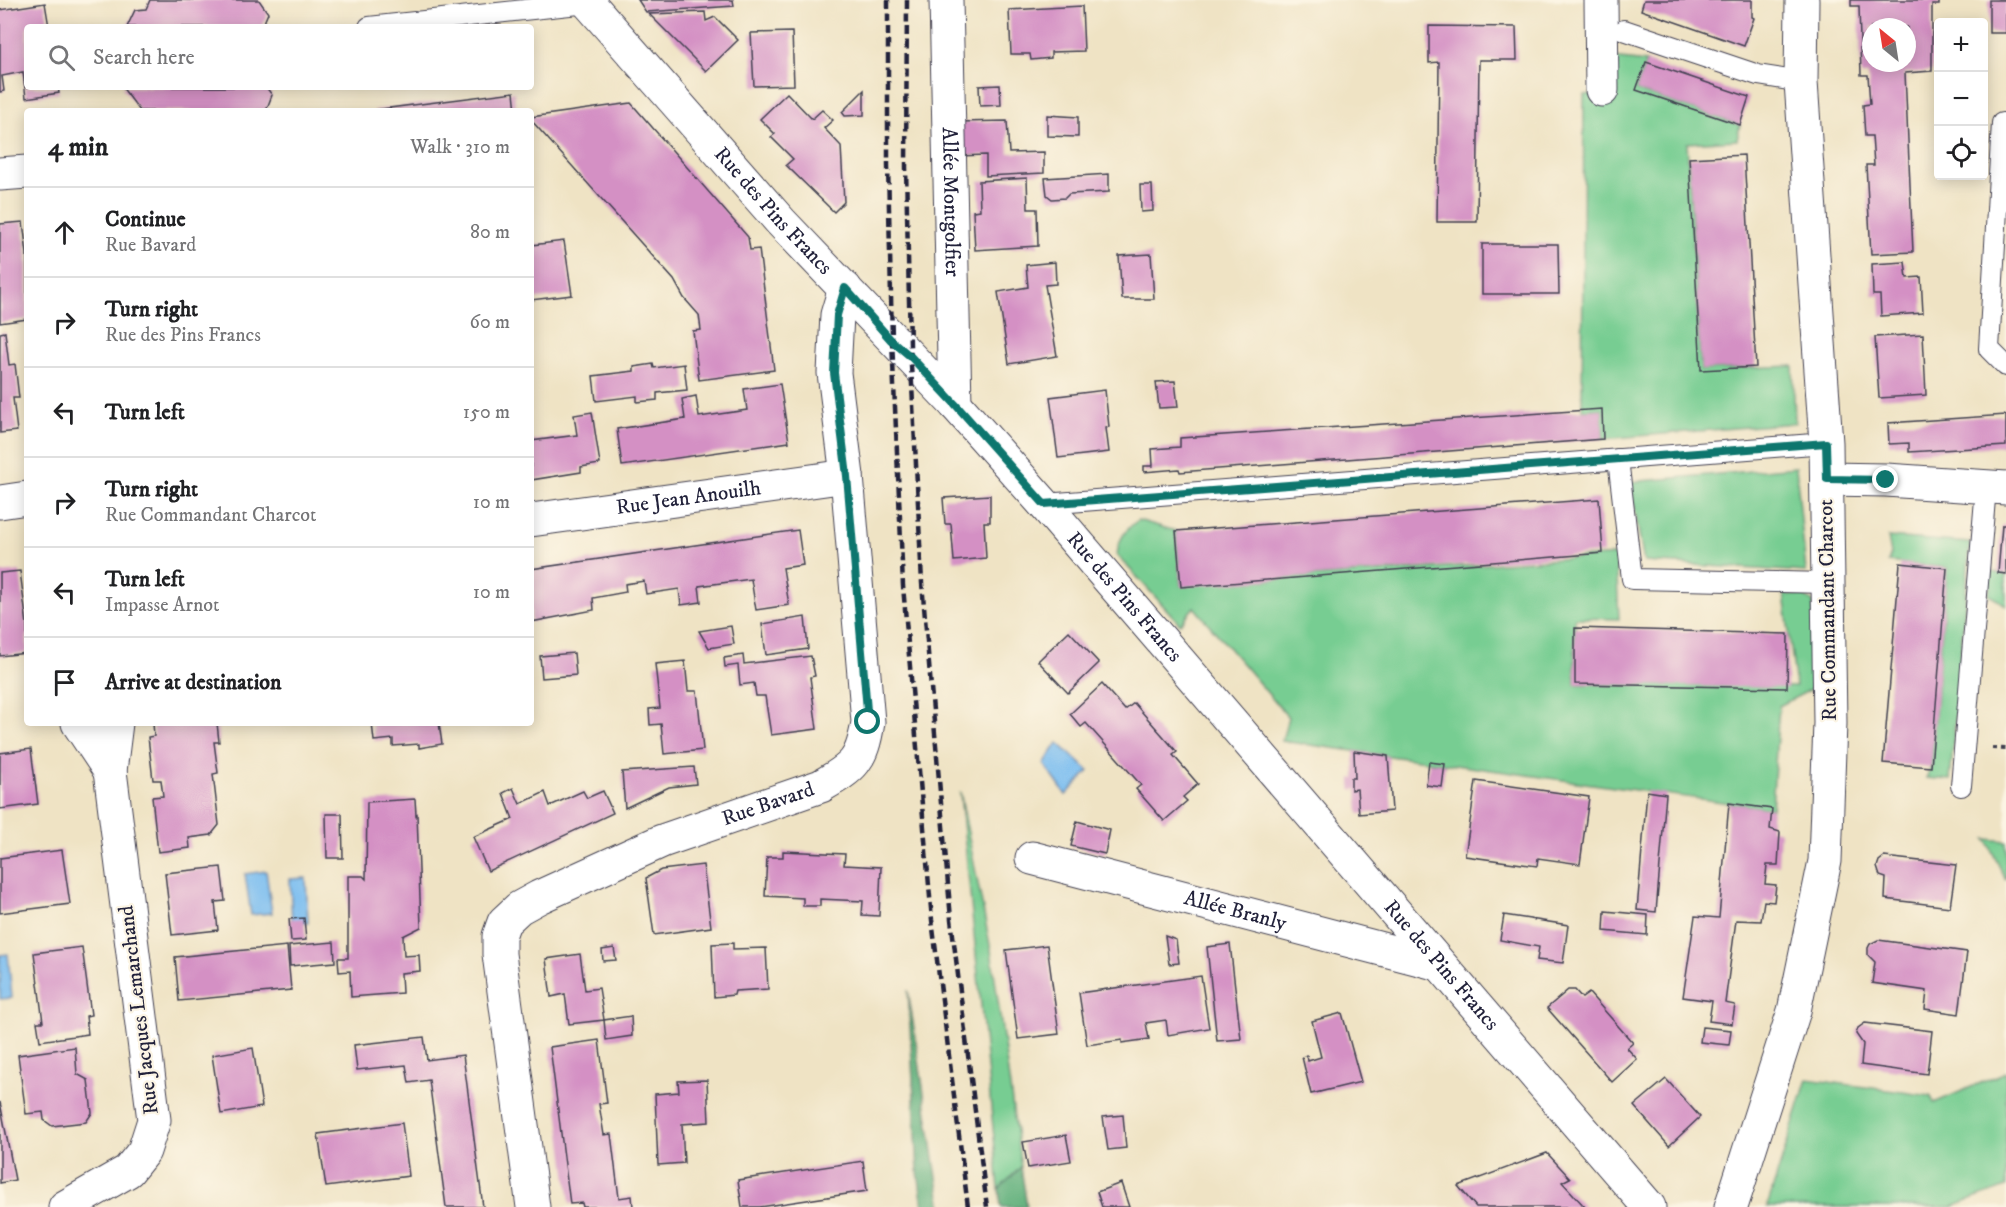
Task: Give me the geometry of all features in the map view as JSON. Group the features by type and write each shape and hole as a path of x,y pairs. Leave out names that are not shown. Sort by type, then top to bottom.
{"street":[{"name":"Allée Montgolfier","path":"946,0 955,404"},
{"path":"1601,0 1602,90"},
{"name":"Rue Commandant Charcot","path":"1731,1207 1794,1011 1825,861 1830,723 1827,479 1802,82 1802,0"},
{"name":"Rue des Pins Francs","path":"587,1 781,222 845,288 891,340 911,357 955,404 1044,504 1649,1207"},
{"path":"0,174 24,172"},
{"name":"Rue Bavard","path":"533,1207 499,954 499,936 504,922 519,908 539,897 662,841 820,786 840,775 857,761 864,744 868,722 847,476 834,373 837,315 845,288"},
{"name":"Rue Jean Anouilh","path":"534,520 847,476"},
{"path":"1827,479 1886,480 1996,488"},
{"path":"0,502 24,498"},
{"name":"Rue Jacques Lemarchand","path":"80,726 110,771"},
{"name":"Rue Jacques Lemarchand","path":"65,1207 128,1171 144,1151 154,1120 110,771 116,726"},
{"name":"Allée Branly","path":"1032,858 1439,964"}],"lane":[{"path":"394,24 587,1"},
{"path":"1624,30 1758,75 1802,82"},
{"path":"2002,123 1989,348 2006,366"},
{"path":"1044,504 1826,443"},
{"path":"1618,459 1632,579 1828,583"},
{"path":"1961,786 1996,488"}],"green space":[{"path":"1612,58 1646,62 1636,90 1740,125 1737,140 1687,143 1701,370 1793,366 1795,423 1603,439 1602,409 1582,410 1584,95 1611,93"},
{"path":"1796,467 1806,572 1644,562 1630,482"},
{"path":"1138,520 1176,531 1181,586 1616,555 1619,619 1575,618 1575,684 1796,687 1784,594 1804,596 1813,602 1816,687 1779,706 1772,809 1282,741 1288,717 1194,607 1180,624 1117,555 1123,535"},
{"path":"1888,537 1970,543 1950,780 1926,778 1931,767 1947,568 1888,562 1891,554"},
{"path":"1991,572 2006,574 2006,605 1989,595"},
{"path":"960,792 991,950 1021,1167 999,1189"},
{"path":"1986,839 2006,841 2006,880"},
{"path":"908,990 942,1207 923,1207 918,1172"},
{"path":"2006,1072 2006,1187 1952,1207 1767,1207 1807,1079 1931,1096 1934,1103"},
{"path":"1021,1167 1027,1207 1001,1207 999,1189"}],"water":[{"path":"1058,743 1089,771 1066,795 1044,764"},
{"path":"266,871 272,913 251,915 245,874"},
{"path":"306,878 308,923 292,923 290,879"},
{"path":"8,954 12,998 0,999 0,955"}],"building":[{"path":"150,0 259,0 268,13 263,24 128,24 135,10 146,9"},
{"path":"638,0 733,0 734,6 646,12"},
{"path":"1644,0 1752,0 1752,17 1754,18 1744,46 1641,10"},
{"path":"1851,0 1939,0 1939,5 1932,5 1932,71 1905,73 1913,252 1871,254 1866,165 1874,165 1872,136 1865,136 1863,105 1870,104 1868,75 1861,75 1859,6 1851,6"},
{"path":"1989,0 2006,0 2006,33 1989,33"},
{"path":"45,3 48,24 24,24 24,81 23,72 2,76 4,91 0,92 0,10"},
{"path":"1082,6 1084,51 1051,52 1051,58 1031,60 1030,54 1011,54 1009,10"},
{"path":"705,12 706,21 715,17 738,40 706,71 649,14"},
{"path":"1429,26 1516,27 1517,60 1479,60 1477,222 1437,222 1439,62 1429,63"},
{"path":"792,32 794,85 754,86 751,33"},
{"path":"1646,62 1749,97 1740,125 1636,90"},
{"path":"1000,85 1001,105 980,106 979,86"},
{"path":"25,90 58,90 59,93 26,98"},
{"path":"124,90 268,90 272,95 267,108 138,108"},
{"path":"864,90 864,115 845,116 842,112"},
{"path":"514,92 516,108 390,108"},
{"path":"787,93 812,119 822,110 833,120 824,128 841,146 844,202 834,212 786,165 793,159 771,137 775,134 760,119"},
{"path":"631,103 748,237 750,250 759,249 774,370 699,380 693,331 701,330 699,315 684,298 674,280 534,123 534,117"},
{"path":"1047,115 1078,117 1078,137 1047,136"},
{"path":"1007,121 1009,153 1044,152 1044,173 986,176 986,155 958,156 958,122"},
{"path":"1744,155 1756,367 1701,370 1689,158"},
{"path":"1109,174 1109,192 1069,194 1065,198 1052,199 1047,195 1045,178"},
{"path":"1027,178 1028,209 1037,209 1038,246 975,250 973,211 980,210 979,181"},
{"path":"1140,185 1152,185 1153,211 1141,212"},
{"path":"23,222 24,319 0,323 0,224"},
{"path":"564,241 572,295 534,300 534,245"},
{"path":"1482,244 1558,244 1559,294 1482,294"},
{"path":"1151,254 1154,299 1122,299 1119,256"},
{"path":"1055,262 1056,284 1045,285 1057,356 1009,364 998,292 1028,287 1026,265"},
{"path":"1905,262 1907,278 1921,277 1923,313 1881,316 1880,295 1873,295 1872,264"},
{"path":"5,332 9,365 15,364 19,398 13,398 17,431 0,433 0,333"},
{"path":"1923,334 1926,395 1879,398 1875,337"},
{"path":"653,364 654,368 684,364 687,390 657,393 657,400 637,402 637,396 596,401 593,376 634,371 634,367"},
{"path":"1175,381 1178,407 1159,408 1156,382"},
{"path":"780,384 789,442 622,466 617,429 685,419 682,399 696,396 699,417 747,410 744,389"},
{"path":"1105,390 1109,452 1058,458 1050,397"},
{"path":"1602,409 1603,439 1180,472 1179,469 1144,472 1144,466 1153,466 1152,449 1180,447 1180,438"},
{"path":"592,412 600,464 581,467 581,472 534,480 534,441 577,435 574,415"},
{"path":"2006,415 2006,446 1909,452 1909,443 1889,444 1888,423"},
{"path":"990,495 990,522 984,522 986,558 954,561 951,524 945,524 943,498"},
{"path":"1599,499 1603,553 1181,587 1176,531"},
{"path":"2002,525 2006,525 2006,574 1998,573"},
{"path":"798,530 803,565 783,568 789,605 756,610 751,579 699,586 701,602 681,605 679,589 646,594 644,581 625,584 626,592 593,598 594,610 534,621 534,569"},
{"path":"1900,563 1947,568 1931,767 1883,763"},
{"path":"20,571 24,602 24,653 0,656 0,573"},
{"path":"805,617 808,649 766,655 762,624"},
{"path":"731,626 734,644 709,648 699,631"},
{"path":"1575,628 1788,634 1787,688 1575,684"},
{"path":"1069,631 1099,663 1068,693 1038,661"},
{"path":"574,653 576,675 542,678 540,656"},
{"path":"743,655 744,664 811,656 815,676 810,677 817,729 771,735 765,696 756,696 754,683 740,685 738,665 725,667 724,658"},
{"path":"685,661 688,691 697,691 703,750 664,754 661,724 650,725 649,709 660,708 655,664"},
{"path":"1102,684 1125,710 1134,703 1177,752 1173,755 1198,784 1183,797 1187,801 1164,821 1136,789 1141,785 1086,723 1081,727 1070,714"},
{"path":"153,726 217,726 219,742 214,742 218,773 213,774 219,825 211,835 189,838 190,848 158,852 152,797 163,796 161,780 153,780 148,737 154,736"},
{"path":"372,726 439,726 442,744 419,748 419,744 393,746 393,739 374,741"},
{"path":"31,749 38,804 0,809 0,753"},
{"path":"1354,751 1388,756 1392,811 1359,814 1357,789 1351,790 1351,778 1355,778"},
{"path":"1429,762 1445,764 1442,787 1426,785"},
{"path":"694,767 696,784 669,787 625,808 622,772"},
{"path":"1476,781 1589,797 1580,864 1538,858 1537,866 1465,856"},
{"path":"513,788 520,804 545,792 550,806 583,791 587,798 603,791 613,813 488,871 473,837 513,819 503,793"},
{"path":"1647,791 1666,794 1656,912 1637,910"},
{"path":"415,799 421,927 403,936 404,956 419,955 420,971 401,973 402,993 351,997 350,971 339,972 338,958 348,958 348,876 363,876 366,879 367,802"},
{"path":"1729,803 1772,809 1770,829 1780,832 1778,865 1767,865 1765,884 1776,885 1774,902 1764,901 1761,921 1736,920 1725,1003 1735,1005 1732,1024 1709,1021 1712,1001 1683,997 1695,916 1719,918"},
{"path":"326,814 342,814 343,858 327,858"},
{"path":"1077,821 1110,830 1105,854 1071,846"},
{"path":"62,850 70,904 0,913 0,858"},
{"path":"783,851 845,854 844,865 881,867 879,916 862,915 863,901 820,899 820,906 803,906 803,898 765,896 767,857 783,857"},
{"path":"1884,857 1956,865 1950,907 1885,899 1886,878 1880,876 1877,867 1879,861"},
{"path":"703,865 711,927 654,935 646,878 661,870"},
{"path":"221,867 225,901 215,902 218,930 172,935 165,873"},
{"path":"1605,911 1648,915 1647,935 1604,931"},
{"path":"1504,915 1568,925 1563,963 1537,960 1539,947 1500,940"},
{"path":"304,918 306,940 291,941 289,919"},
{"path":"1165,936 1176,940 1179,963 1169,964"},
{"path":"1878,940 1967,952 1959,1014 1925,1009 1927,991 1872,983 1875,962 1868,955 1868,948 1870,944"},
{"path":"334,942 335,962 290,966 289,946"},
{"path":"733,943 733,949 766,948 768,989 735,991 734,995 714,997 712,944"},
{"path":"1230,944 1241,1039 1217,1041 1207,947"},
{"path":"1047,945 1059,1034 1018,1039 1006,950"},
{"path":"287,946 291,990 179,1001 175,957"},
{"path":"82,947 91,1015 86,1016 88,1034 40,1041 37,1022 43,1022 34,953"},
{"path":"614,948 616,960 603,961 602,950"},
{"path":"580,954 585,990 599,988 604,1020 569,1024 565,994 551,997 546,959"},
{"path":"1201,976 1209,1028 1168,1035 1166,1020 1146,1023 1149,1039 1087,1045 1079,993"},
{"path":"1568,990 1575,990 1582,998 1589,993 1633,1043 1627,1048 1637,1059 1612,1082 1547,1008"},
{"path":"1342,1013 1361,1082 1311,1094 1302,1057 1307,1055 1308,1061 1321,1057 1312,1021"},
{"path":"631,1016 632,1036 606,1040 604,1020"},
{"path":"1865,1023 1932,1031 1927,1074 1861,1065 1863,1044 1856,1034 1858,1028"},
{"path":"1702,1027 1731,1030 1729,1045 1700,1042"},
{"path":"424,1037 427,1060 463,1055 483,1207 446,1207 429,1080 409,1083 406,1065 357,1070 354,1045"},
{"path":"599,1040 607,1103 599,1104 604,1135 611,1134 619,1198 632,1196 633,1207 583,1207 582,1203 570,1204 550,1047"},
{"path":"75,1047 77,1074 88,1080 92,1113 86,1122 52,1126 44,1120 43,1112 26,1114 18,1055"},
{"path":"253,1048 262,1107 221,1114 212,1055"},
{"path":"1666,1079 1700,1117 1669,1146 1634,1106"},
{"path":"707,1080 709,1122 682,1124 684,1163 658,1165 655,1094 679,1092 678,1081"},
{"path":"0,1102 15,1180 0,1183"},
{"path":"1123,1115 1126,1148 1108,1150 1103,1117"},
{"path":"402,1123 409,1176 326,1187 318,1134"},
{"path":"1066,1135 1071,1161 1028,1168 1023,1142"},
{"path":"1547,1153 1570,1178 1562,1182 1585,1207 1476,1207 1458,1186"},
{"path":"863,1161 867,1191 760,1207 742,1207 738,1180"},
{"path":"1121,1183 1129,1207 1102,1207 1097,1192"}],"railway":[{"path":"888,0 888,165 892,340 903,586 932,920 968,1207"},
{"path":"907,0 906,167 910,345 922,583 951,919 987,1207"}],"route":[{"path":"868,722 847,476 834,373 837,315 845,288 891,340 911,357 955,404 1044,504 1826,443 1827,479 1886,480"}]}
